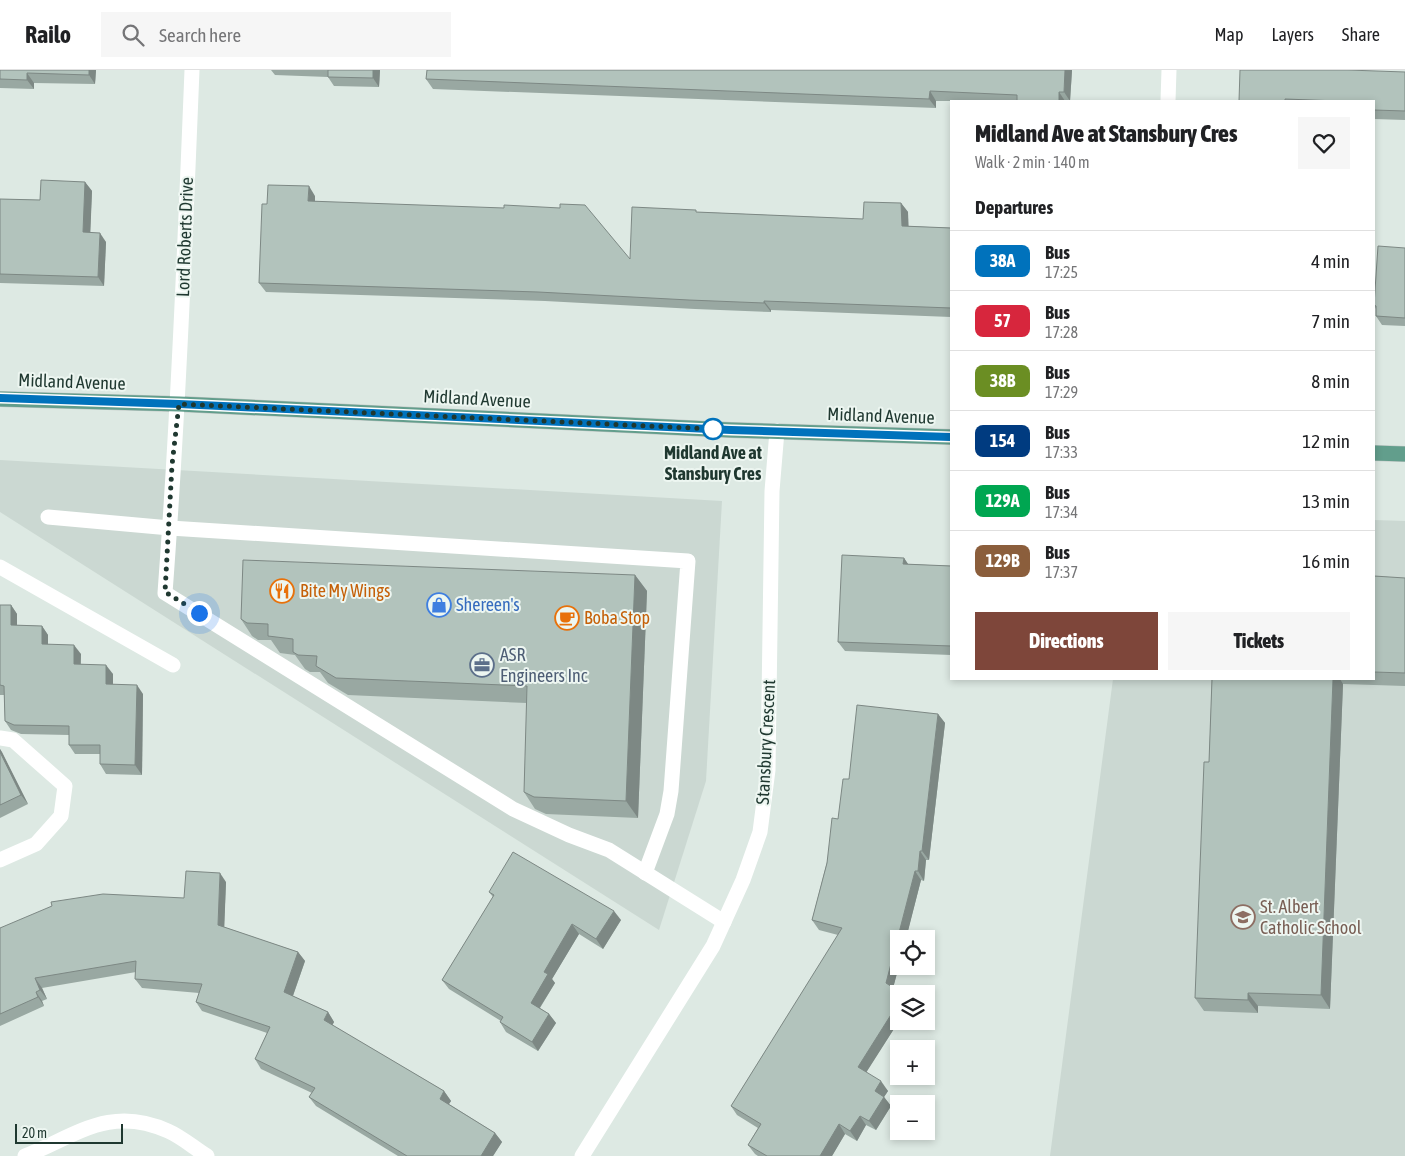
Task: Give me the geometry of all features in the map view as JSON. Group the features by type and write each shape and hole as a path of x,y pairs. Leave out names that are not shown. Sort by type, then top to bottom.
{"main road":[{"name":"Midland Avenue","path":"0,398 950,437"},
{"path":"1375,453 1405,454"}],"street":[{"name":"Lord Roberts Drive","path":"192,70 179,404 172,465 165,592 514,809 569,835 609,850 646,873"},
{"path":"1168,100 1169,70"},
{"name":"Stansbury Crescent","path":"582,1156 713,946 743,880 760,832 768,770 772,491 777,431"},
{"path":"48,517 170,528 688,561 671,791 667,814 646,873 724,922"},
{"path":"0,566 173,665"},
{"path":"0,738 13,740 66,786 61,816 36,844 0,860"},
{"path":"25,1156 73,1134 111,1120 145,1122 170,1131 207,1156"}],"shaded area":[{"path":"0,460 722,501 706,781 659,930 0,512"},
{"name":"St. Albert Catholic School","path":"1375,520 1405,521 1405,1156 1050,1156 1113,680 1375,680"}],"building":[{"path":"0,70 89,70 89,75 27,73 27,80 0,79"},
{"path":"328,70 373,70 373,78 328,77"},
{"path":"427,70 1065,70 1064,92 1059,92 1059,100 1017,100 1017,95 930,91 929,99 426,79"},
{"path":"1240,70 1405,72 1405,111 1375,110 1375,100 1239,100"},
{"path":"41,180 85,182 83,232 100,233 98,277 0,274 0,199 40,200"},
{"path":"268,185 309,186 308,201 504,208 504,205 560,208 560,204 585,205 630,259 632,207 696,210 696,212 863,219 864,202 901,203 902,226 950,228 950,308 764,301 764,303 538,292 259,283 262,204 267,204"},
{"path":"1378,246 1405,248 1405,318 1376,316 1375,290"},
{"path":"842,555 904,558 903,564 950,566 950,646 838,642"},
{"path":"243,560 635,575 626,801 534,797 524,792 527,686 336,678 316,666 317,656 298,655 293,652 293,639 268,636 268,624 247,623 241,619"},
{"path":"1375,576 1405,578 1405,673 1375,672"},
{"path":"0,605 11,605 11,625 42,626 42,644 74,645 74,664 106,665 106,684 137,685 135,765 100,764 100,745 69,745 69,726 14,725 5,721 4,686 0,685"},
{"path":"1212,680 1333,680 1321,995 1248,993 1248,1000 1195,998 1204,762 1209,762"},
{"path":"857,705 938,714 918,871 915,871 900,930 890,930 890,968 886,983 890,986 890,1016 858,1067 881,1081 875,1091 884,1097 869,1121 860,1116 850,1131 839,1124 820,1156 767,1156 748,1145 761,1124 731,1106 842,928 812,920 827,863 832,818 838,819 843,779 849,779"},
{"path":"0,752 21,795 0,805"},
{"path":"513,852 614,911 596,939 572,924 544,972 548,974 531,1003 549,1014 532,1042 500,1022 503,1017 442,980 494,895 489,892"},
{"path":"186,871 220,873 218,925 298,952 284,992 328,1012 324,1020 444,1091 440,1099 495,1133 481,1156 407,1156 309,1097 315,1088 255,1059 270,1027 196,1002 202,984 135,979 136,961 35,978 40,990 36,992 38,997 0,1014 0,928 52,906 51,902 103,894 184,898"}],"bus line":[{"name":"38A","path":"0,398 179,404 731,430 950,437"}],"place":[{"name":"Midland Ave at Stansbury Cres","path":"713,429"},
{"name":"Bite My Wings","path":"282,591"},
{"name":"Shereen's","path":"439,605"},
{"name":"Boba Stop","path":"567,618"},
{"name":"ASR Engineers Inc","path":"482,665"},
{"name":"St. Albert Catholic School","path":"1243,917"}],"route":[{"path":"199,613 165,592 172,465 179,404 713,429"}]}
